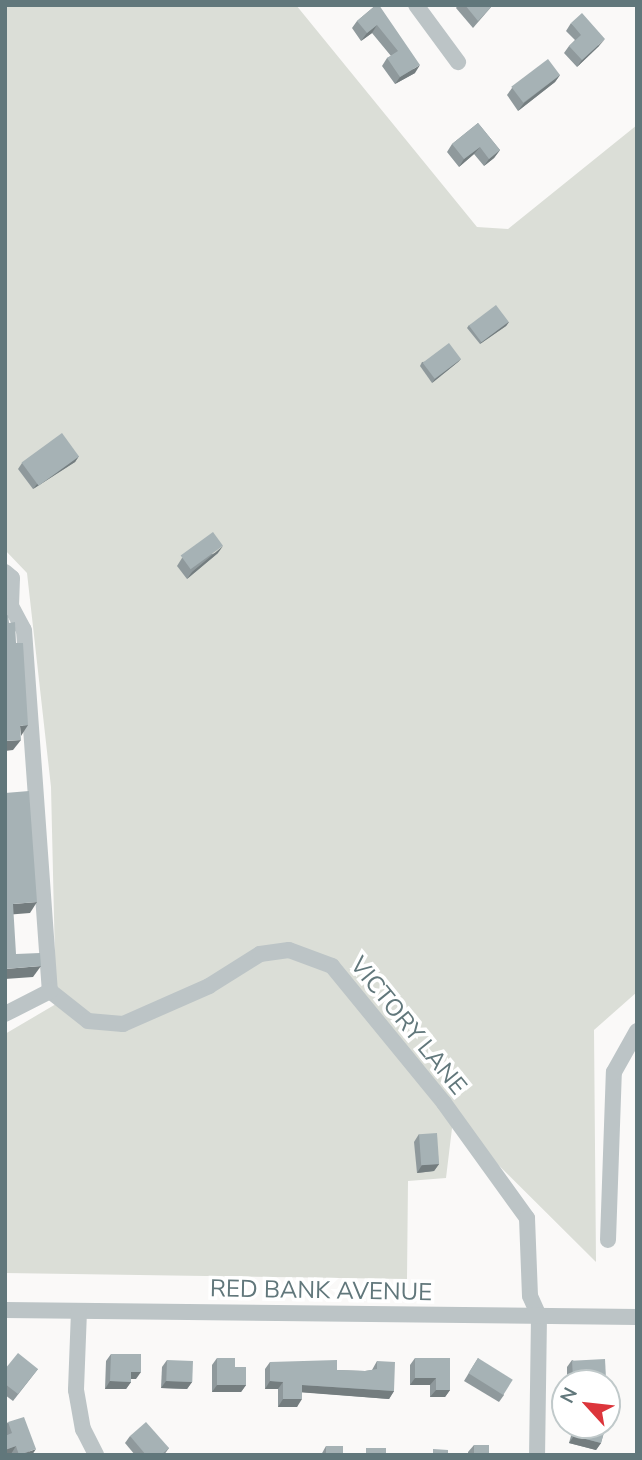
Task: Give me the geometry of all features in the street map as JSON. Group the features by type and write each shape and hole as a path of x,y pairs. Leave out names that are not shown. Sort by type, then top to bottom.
{"street":[{"path":"416,5 458,62"},
{"path":"5,572 12,578 8,606 24,630 50,991 5,1014"},
{"name":"VICTORY LANE","path":"50,991 88,1020 124,1024 209,986 260,954 289,950 332,967 443,1103 524,1213 530,1296 539,1316 537,1455"},
{"path":"608,1240 614,1072 637,1031"},
{"name":"RED BANK AVENUE","path":"5,1310 637,1317"},
{"path":"79,1311 76,1390 83,1429 96,1455"}],"shaded area":[{"path":"5,5 296,5 477,227 508,229 637,125 637,992 594,1030 596,1262 453,1120 446,1178 408,1181 407,1279 5,1273 5,1034 56,1004 51,787 27,573 5,550"}],"building":[{"path":"379,5 420,65 400,77 387,58 398,51 377,25 367,33 357,21"},
{"path":"465,5 491,5 492,6 478,21"},
{"path":"582,13 605,39 582,60 569,46 581,35 571,23"},
{"path":"548,59 560,75 523,103 511,87"},
{"path":"478,123 500,150 489,159 480,147 464,159 452,144"},
{"path":"496,305 509,322 481,342 469,325"},
{"path":"449,343 461,359 435,379 423,363"},
{"path":"62,433 79,456 39,486 22,462"},
{"path":"213,532 223,546 191,569 181,556"},
{"path":"8,615 9,623 15,622 16,643 23,643 28,725 20,726 21,740 5,741 5,616"},
{"path":"29,791 37,902 13,904 16,954 40,953 41,966 5,969 5,793"},
{"path":"437,1133 439,1164 421,1165 419,1134"},
{"path":"18,1353 38,1369 18,1394 5,1384 5,1369"},
{"path":"111,1354 141,1354 141,1372 131,1372 131,1382 110,1381"},
{"path":"217,1358 235,1358 235,1367 246,1367 246,1385 217,1385"},
{"path":"415,1358 450,1358 450,1390 436,1390 436,1378 415,1378"},
{"path":"478,1358 513,1380 503,1395 468,1373"},
{"path":"605,1359 606,1369 572,1369 572,1361"},
{"path":"167,1360 193,1361 192,1382 166,1381"},
{"path":"337,1360 337,1370 365,1371 377,1369 377,1361 395,1362 394,1391 302,1385 302,1399 283,1399 283,1382 270,1381 270,1362"},
{"path":"24,1417 36,1449 19,1455 16,1446 5,1450 5,1436 12,1433 8,1422"},
{"path":"146,1422 169,1448 161,1455 146,1455 130,1436"},
{"path":"586,1439 602,1439 601,1443"},
{"path":"474,1445 489,1445 489,1455 474,1455"},
{"path":"326,1446 343,1446 343,1455 326,1455"},
{"path":"366,1448 386,1448 386,1455 366,1455"},
{"path":"433,1449 448,1450 448,1455 433,1455"}]}
